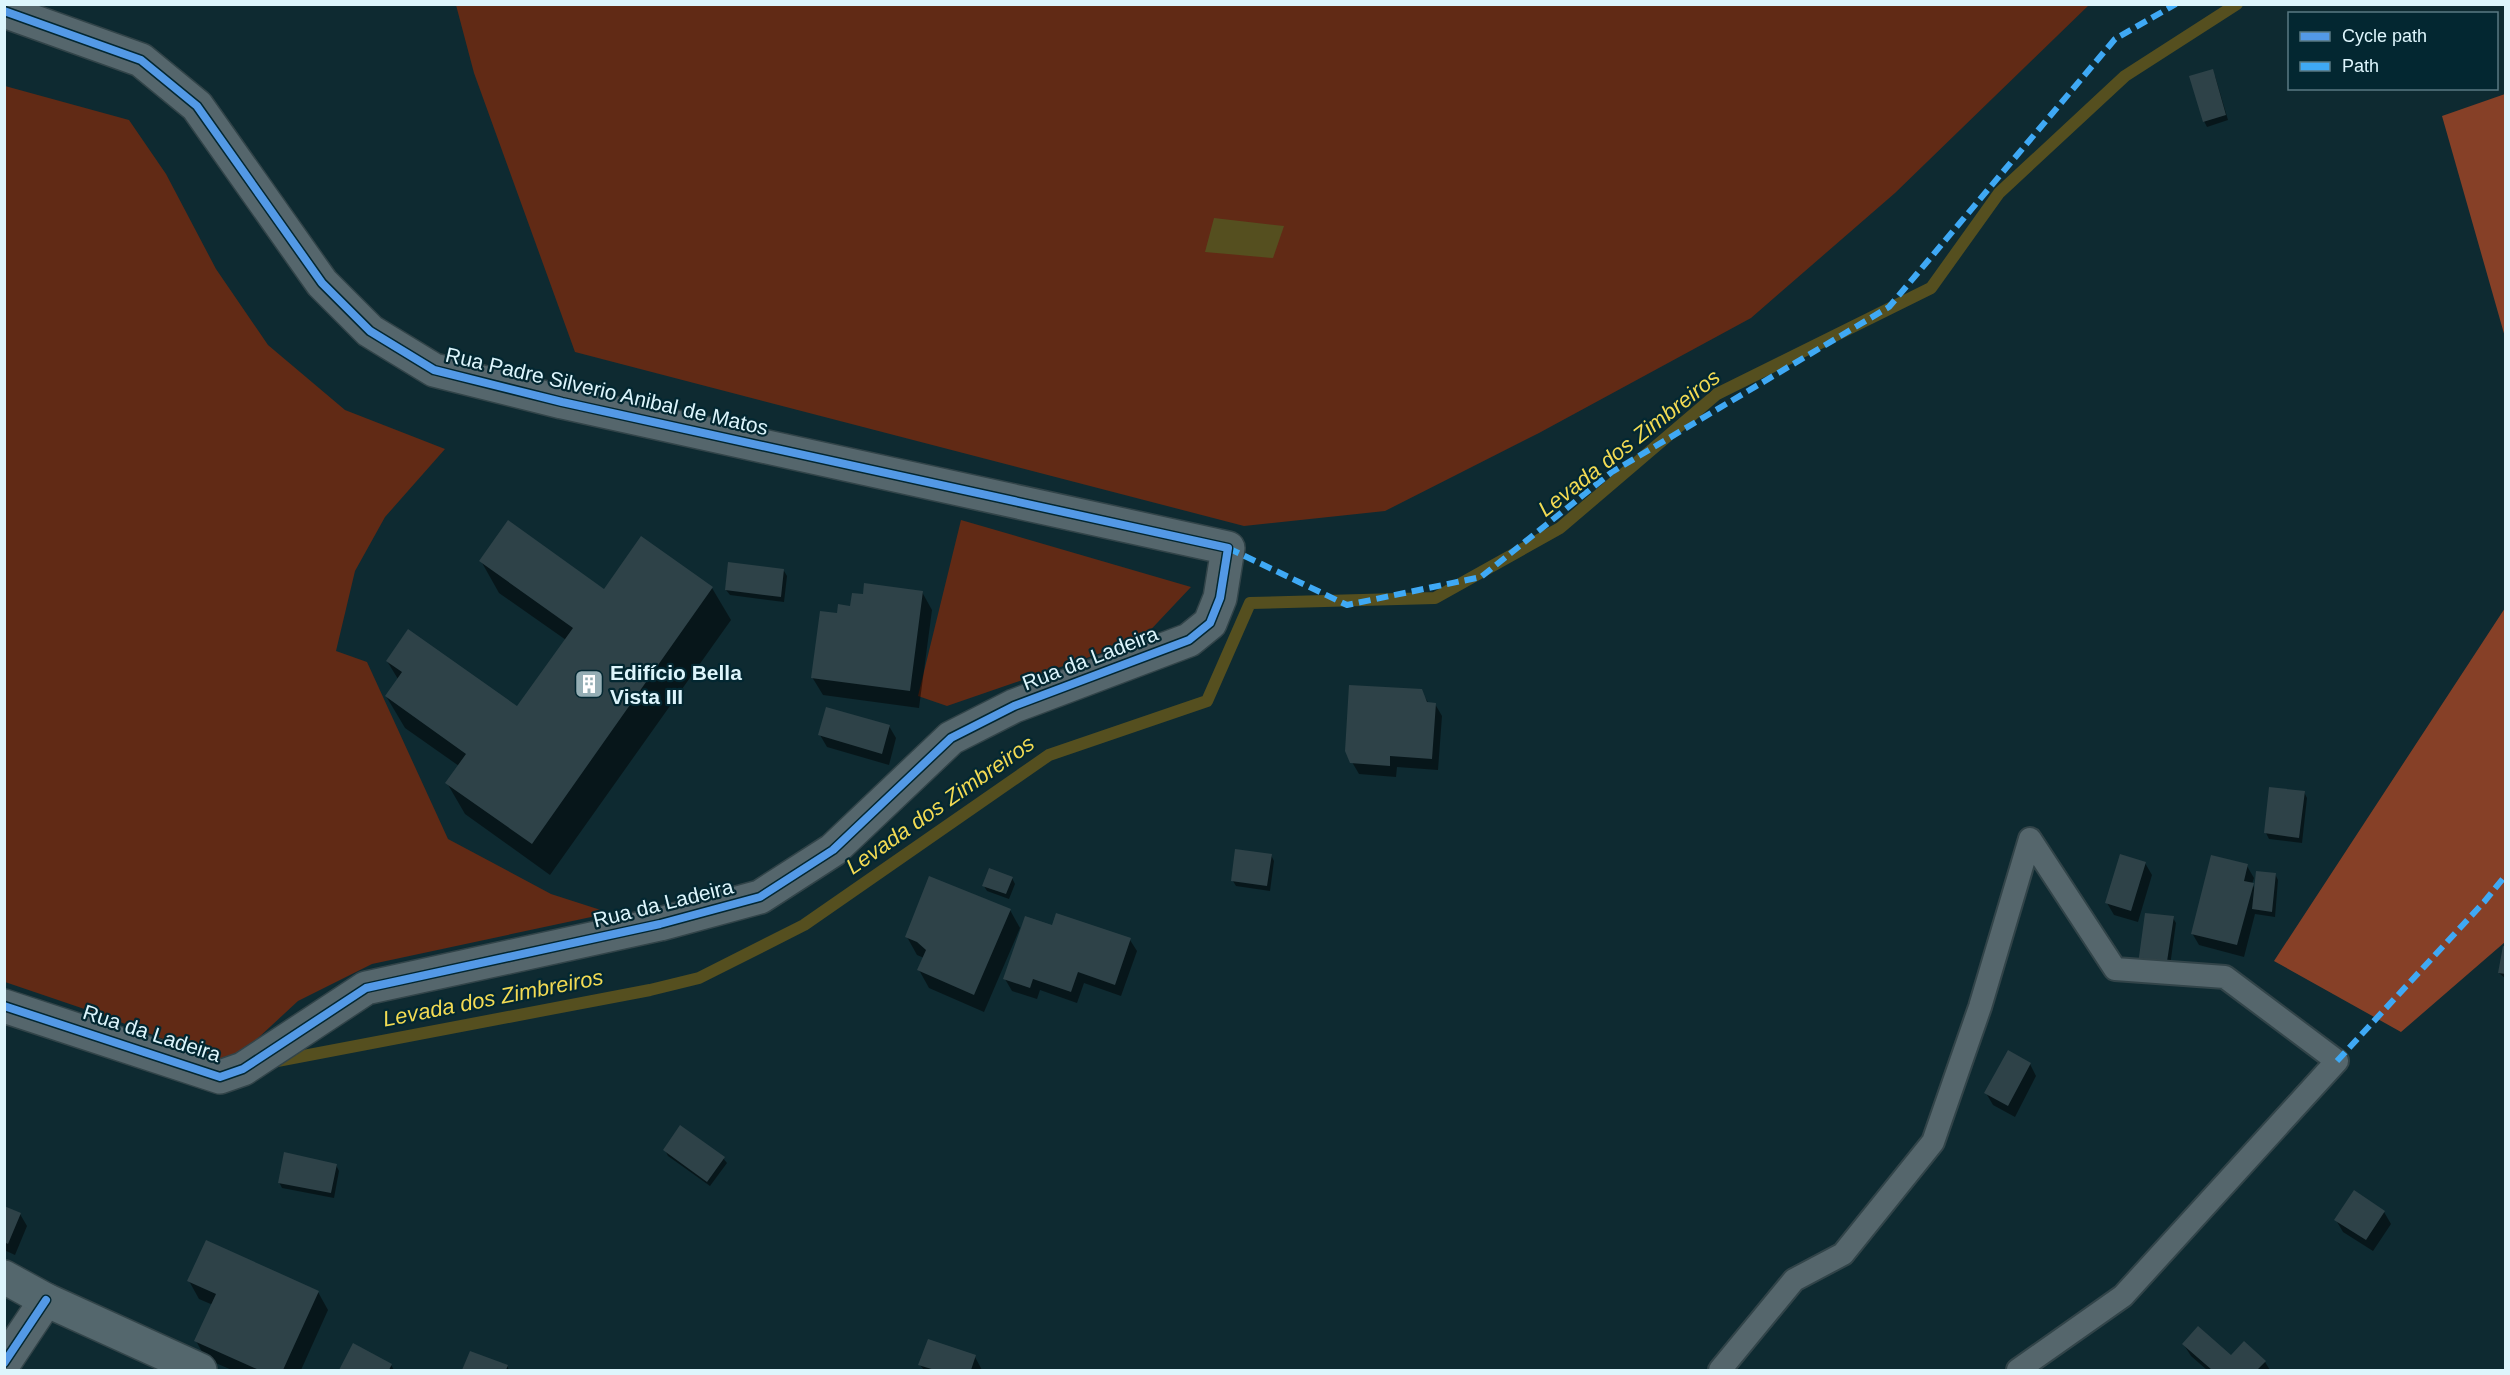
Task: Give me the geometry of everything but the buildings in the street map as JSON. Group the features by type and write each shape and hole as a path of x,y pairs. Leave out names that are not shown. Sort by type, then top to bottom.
{"main road":[{"path":"4,1277 46,1300 200,1371"}],"street":[{"name":"Rua Padre Silverio Anibal de Matos","path":"4,11 141,60 197,106 322,284 370,331 434,370 562,402 1228,548"},
{"name":"Rua da Ladeira","path":"4,1006 220,1077 243,1068 366,988 660,924 760,897 833,850 951,738 1014,706 1189,640 1210,623 1220,598 1228,548"},
{"path":"4,1363 46,1300"}],"lane":[{"path":"1720,1371 1794,1280 1843,1254 1933,1142 1980,1007 2030,839 2115,969 2225,977 2337,1061 2123,1296 2018,1371"}],"shaded area":[{"path":"456,5 2089,5 1895,193 1751,318 1539,433 1385,511 1244,526 575,352 474,73"},
{"path":"5,86 129,120 166,174 216,269 268,345 345,410 445,449 385,517 355,571 336,651 367,662 448,839 551,894 610,913 372,964 298,1001 229,1065 105,1016 5,982"},
{"path":"2506,94 2505,337 2442,116"},
{"path":"1214,218 1284,226 1273,258 1205,252"},
{"path":"961,520 1191,587 1142,639 947,706 918,696"},
{"path":"2505,608 2505,942 2401,1032 2274,961"}],"waterway":[{"name":"Levada dos Zimbreiros","path":"272,1062 650,990 699,978 804,925 1049,755 1207,701 1250,603 1435,598 1560,528 1717,394 1931,288 1999,193 2125,76 2237,4"}],"marked path":[{"path":"1228,548 1347,605 1481,577 1612,472 1889,307 2115,39 2176,4"},
{"path":"2337,1061 2484,902 2506,875"}],"cycle path":[{"path":"4,11 141,60 197,106 322,283 370,331 434,370 562,402 1228,548 1220,598 1210,623 1189,640 1014,706 951,738 833,850 760,897 660,924 366,988 243,1069 220,1077 4,1006"},
{"path":"4,1363 46,1300"}],"place":[{"name":"Edifício Bella Vista III","path":"589,684"}]}
